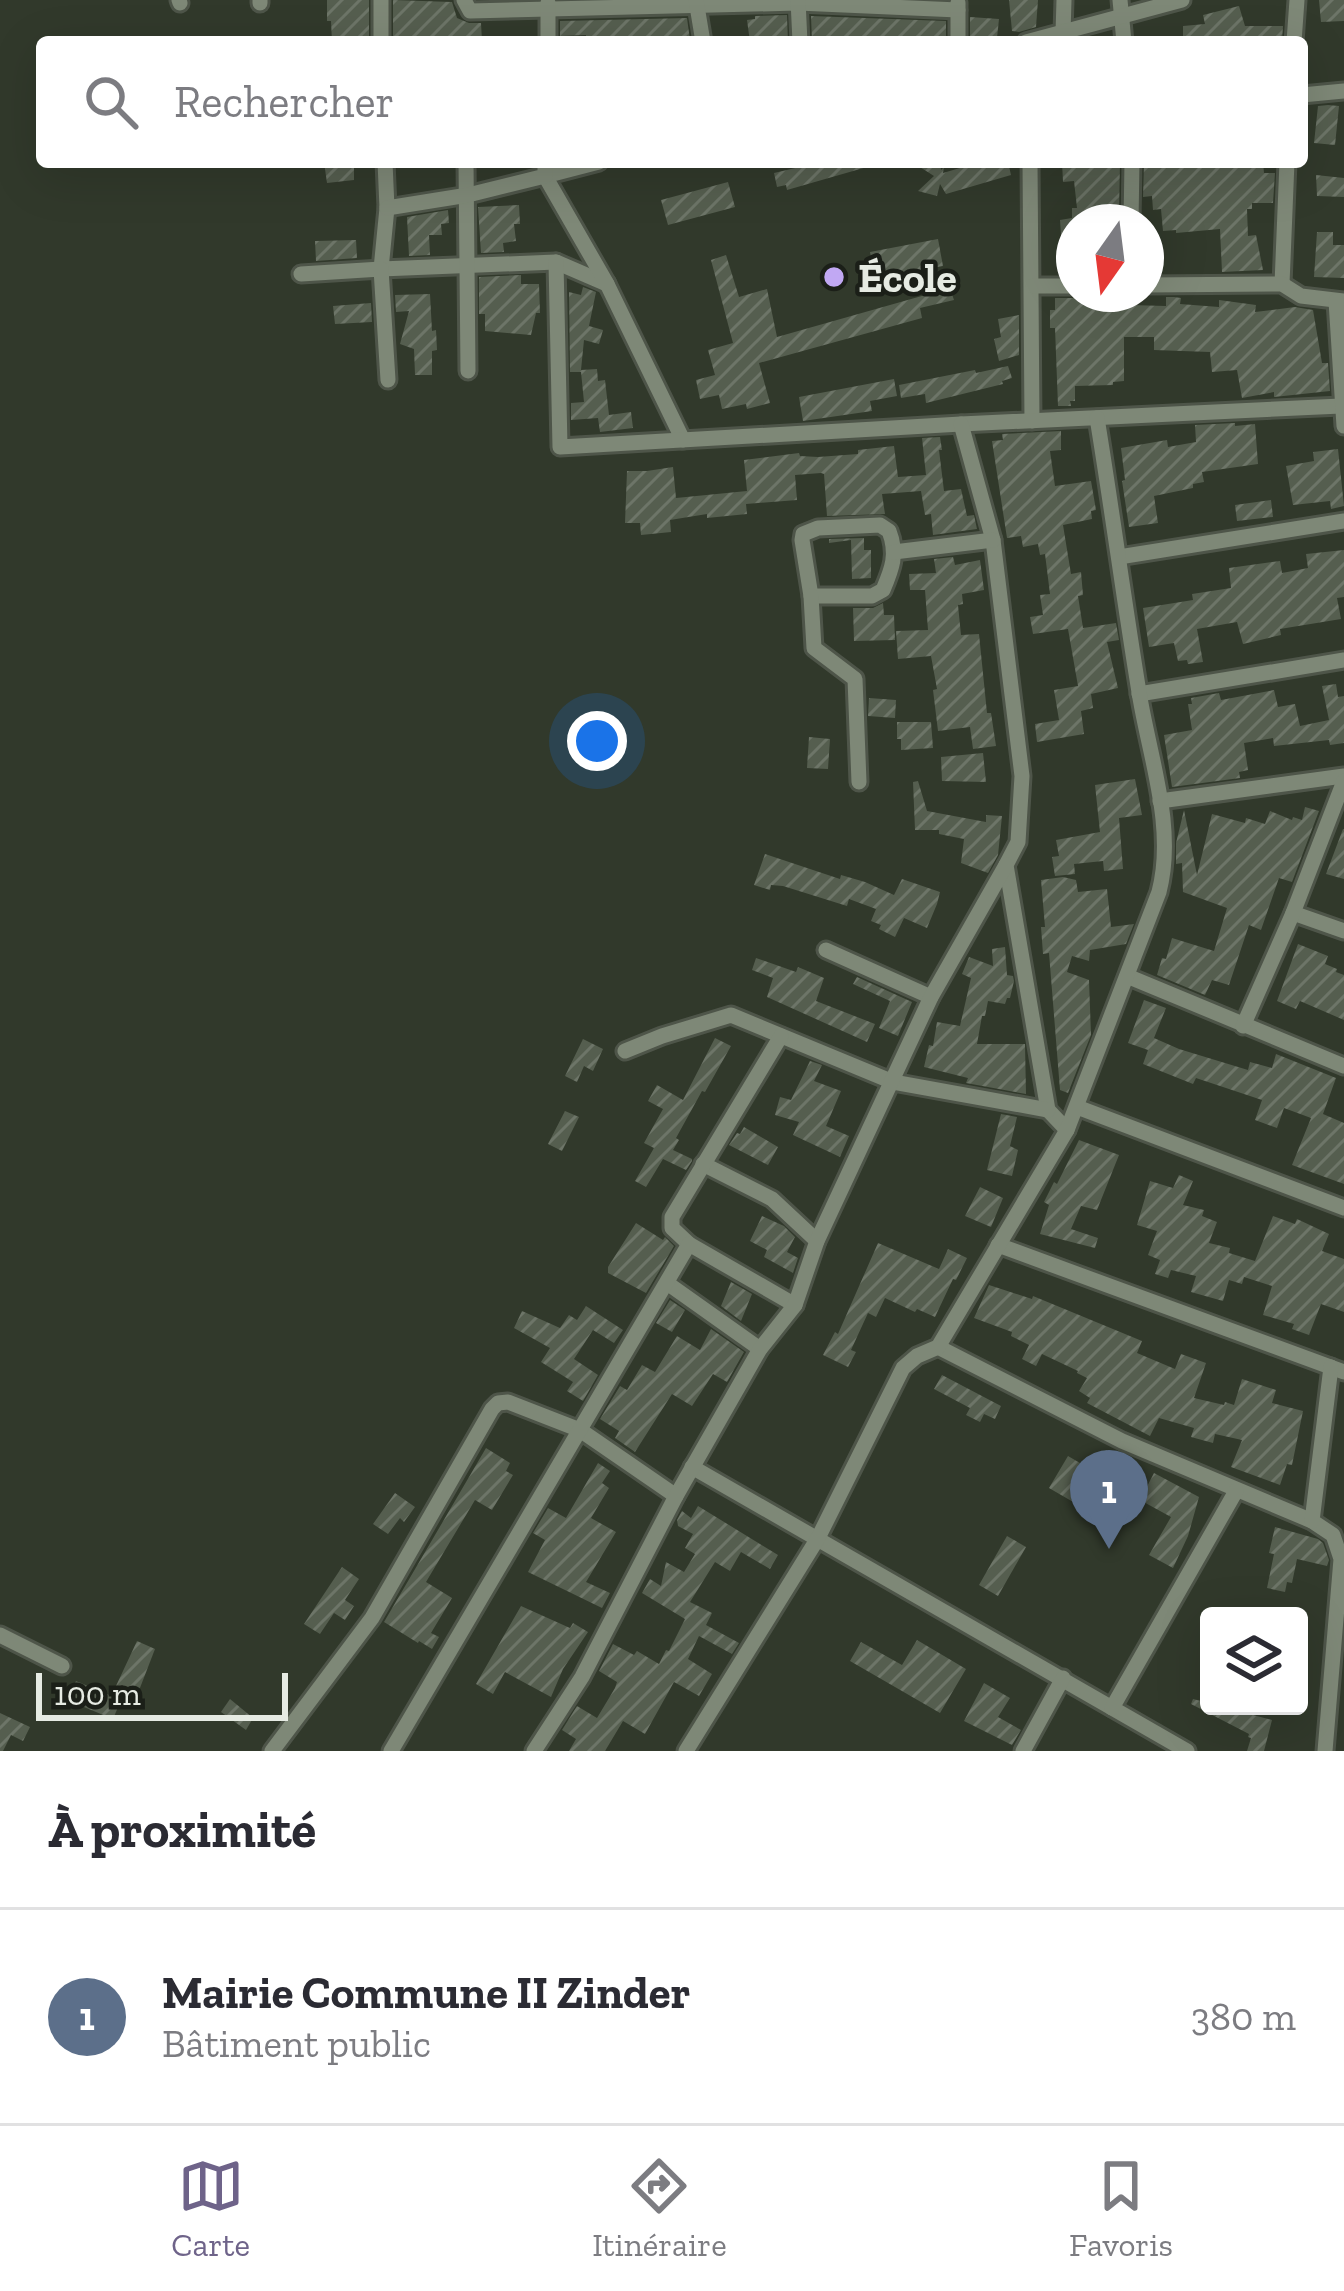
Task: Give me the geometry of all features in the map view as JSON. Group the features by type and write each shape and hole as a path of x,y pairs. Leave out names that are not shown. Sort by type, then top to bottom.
{"street":[{"path":"381,0 381,36"},
{"path":"464,0 470,11 548,5 798,1 958,5 958,36"},
{"path":"1063,33 1064,0"},
{"path":"1051,36 1120,9 1182,0"},
{"path":"1294,36 1297,0"},
{"path":"798,1 800,36"},
{"path":"697,4 703,36"},
{"path":"548,5 548,36"},
{"path":"1308,94 1344,91"},
{"path":"385,168 388,208 381,269 388,380"},
{"path":"466,168 468,371"},
{"path":"1030,168 1032,421"},
{"path":"1131,204 1132,168"},
{"path":"1282,284 1287,168"},
{"path":"388,208 468,196 545,169 683,440"},
{"path":"301,274 556,262 607,284"},
{"path":"556,262 560,447 1341,406"},
{"path":"1164,285 1282,284 1301,296 1340,301 1344,426"},
{"path":"1033,286 1056,286"},
{"path":"686,1751 818,1538 903,1368 916,1356 938,1347 1067,1130 1164,875 1160,801 1097,418"},
{"path":"534,1751 582,1677 676,1496 760,1349 795,1305 817,1241 931,997 1018,842 1022,776 993,539 961,424"},
{"path":"1119,557 1344,521"},
{"path":"811,596 880,593 894,565 890,531 880,525 818,528 803,534 802,540 814,648 855,679 859,782"},
{"path":"894,552 993,539"},
{"path":"1139,694 1344,659"},
{"path":"1160,801 1344,779 1244,1026"},
{"path":"1006,866 1048,1110 1067,1130"},
{"path":"1293,913 1344,931"},
{"path":"826,950 931,997"},
{"path":"1127,976 1344,1066"},
{"path":"625,1051 731,1015 892,1082 1048,1110"},
{"path":"781,1036 672,1217 672,1228 689,1244 795,1305"},
{"path":"1077,1107 1344,1208"},
{"path":"703,1164 772,1199 817,1241"},
{"path":"391,1751 689,1244"},
{"path":"998,1245 1338,1370 1312,1521"},
{"path":"667,1283 760,1349"},
{"path":"938,1347 1122,1442 1312,1521 1333,1535 1341,1559 1325,1751"},
{"path":"272,1751 372,1618 498,1403 508,1402 580,1430 676,1496"},
{"path":"692,1467 1187,1751"},
{"path":"1112,1708 1236,1491"},
{"path":"0,1635 62,1666"},
{"path":"1023,1751 1063,1678"}],"building":[{"path":"327,0 369,0 369,36 332,36 331,21 327,21"},
{"path":"393,0 452,2 457,18 481,23 482,36 393,36"},
{"path":"1009,0 1038,0 1036,27 1012,31"},
{"path":"1319,0 1344,0 1344,21 1321,22"},
{"path":"1239,6 1245,26 1283,26 1282,36 1183,36 1183,26 1205,24 1203,15"},
{"path":"787,15 788,36 749,36 747,20"},
{"path":"811,16 946,21 946,36 812,36"},
{"path":"970,17 999,19 997,36 970,36"},
{"path":"687,18 689,36 560,36 560,21"},
{"path":"1318,106 1339,106 1335,145 1314,143"},
{"path":"325,168 354,168 354,180 327,183"},
{"path":"795,168 864,168 787,190 786,185 777,187 774,173"},
{"path":"921,168 944,168 943,173 960,168 1009,168 1011,175 946,194 940,184 937,196 918,191 934,176"},
{"path":"1062,168 1120,168 1119,204 1077,204 1074,181 1063,182"},
{"path":"1144,168 1264,168 1264,173 1275,173 1273,203 1252,203 1252,209 1247,209 1248,236 1256,235 1263,270 1222,272 1220,229 1164,231 1164,204 1153,204 1152,196 1143,197"},
{"path":"1316,175 1344,178 1344,197 1317,196"},
{"path":"728,182 735,207 668,225 661,200"},
{"path":"519,205 516,241 503,243 504,252 481,253 478,207"},
{"path":"448,210 449,223 441,224 442,235 429,235 430,255 409,256 407,217"},
{"path":"1317,232 1333,232 1333,245 1344,245 1344,278 1314,277"},
{"path":"938,239 943,266 875,278 870,252"},
{"path":"356,240 357,258 316,261 315,241"},
{"path":"726,255 739,297 767,289 777,337 950,288 954,300 920,308 922,318 759,363 770,403 722,409 719,395 700,399 696,380 715,375 708,350 733,343 711,260"},
{"path":"521,275 521,284 539,284 540,313 536,313 531,335 485,331 485,314 479,314 479,277"},
{"path":"583,287 596,292 589,326 603,330 599,344 584,340 581,370 597,369 598,381 605,380 609,415 631,412 633,428 600,432 598,418 571,420 571,403 584,402 581,372 570,372 569,292 581,295"},
{"path":"430,294 437,350 432,351 432,375 415,375 414,349 400,344 409,311 396,312 395,295"},
{"path":"1166,297 1181,298 1180,304 1219,307 1219,300 1256,305 1255,312 1295,307 1313,310 1322,363 1328,363 1330,391 1242,398 1237,370 1212,372 1210,352 1154,350 1154,337 1124,337 1124,381 1075,386 1071,406 1058,406 1055,328 1050,328 1055,298 1056,312 1164,312"},
{"path":"371,303 372,322 335,324 333,306"},
{"path":"1019,315 1019,355 999,361 994,339 1001,337 998,319"},
{"path":"1008,366 1012,378 1003,384 926,403 925,394 901,398 899,385"},
{"path":"894,379 897,396 870,401 872,411 803,421 799,397"},
{"path":"1255,424 1258,464 1202,472 1204,482 1193,488 1154,496 1158,523 1129,527 1121,448 1167,440 1168,447 1196,442 1195,425"},
{"path":"1061,431 1061,450 1050,451 1055,486 1091,481 1096,510 1091,511 1092,519 1063,525 1071,574 1081,572 1083,595 1078,596 1083,628 1116,623 1119,640 1107,642 1118,688 1091,694 1093,708 1081,711 1084,734 1037,742 1035,724 1059,720 1054,690 1078,686 1068,629 1033,634 1030,617 1043,615 1040,595 1050,594 1045,554 1040,555 1038,544 1023,547 1021,536 1007,538 992,441 1003,440 1002,434"},
{"path":"940,437 944,491 961,489 967,516 974,515 977,529 933,535 921,491 882,494 885,514 827,516 821,473 795,475 797,500 746,504 747,514 670,520 671,532 641,535 640,523 625,523 627,471 673,467 676,498 747,491 744,460 799,453 818,457 858,454 858,450 894,446 898,477 926,475 922,438"},
{"path":"1338,449 1344,506 1331,509 1330,501 1293,505 1286,466 1314,461 1313,452"},
{"path":"1271,500 1273,517 1237,521 1235,505"},
{"path":"864,538 864,550 871,550 871,578 852,579 851,540 829,543 829,539"},
{"path":"1344,550 1344,597 1337,598 1341,619 1280,629 1281,635 1243,644 1237,622 1197,629 1203,662 1178,661 1174,643 1149,647 1143,608 1231,588 1229,568 1280,561 1282,573 1308,568 1306,554"},
{"path":"953,557 955,565 980,560 984,590 962,594 963,604 958,605 961,635 979,634 987,713 991,713 996,746 973,749 970,727 938,731 931,656 898,659 896,631 928,630 925,590 910,590 909,574 936,573 934,559"},
{"path":"883,603 884,615 894,615 895,640 854,641 853,608"},
{"path":"1336,684 1338,697 1344,696 1344,743 1330,745 1329,740 1274,746 1273,738 1244,743 1248,770 1239,772 1240,778 1172,787 1164,735 1192,730 1191,698 1219,693 1221,700 1274,690 1278,707 1295,704 1300,726 1329,720 1322,686"},
{"path":"869,698 896,700 895,718 868,716"},
{"path":"897,722 931,722 933,748 901,750"},
{"path":"809,737 830,739 828,769 807,768"},
{"path":"983,753 986,782 942,781 941,757"},
{"path":"1135,779 1142,815 1119,818 1123,869 1104,871 1103,861 1074,864 1075,874 1055,876 1056,840 1100,832 1095,785"},
{"path":"918,781 927,811 986,822 986,815 1002,816 998,855 988,873 961,863 964,839 939,834 939,830 915,830 913,782"},
{"path":"1305,807 1319,811 1292,882 1279,878 1261,930 1249,925 1229,985 1212,980 1205,995 1157,975 1172,938 1214,951 1227,908 1183,892 1176,843 1184,810 1197,875 1212,814 1265,824 1270,811 1302,820"},
{"path":"1344,829 1344,879 1326,874"},
{"path":"765,854 840,879 841,875 865,882 894,895 902,879 940,892 937,904 927,928 904,918 895,937 871,921 876,909 849,899 847,906 783,886 771,885 770,890 754,885"},
{"path":"1041,880 1076,880 1078,892 1107,889 1111,927 1134,924 1126,944 1090,950 1089,961 1072,956 1067,972 1089,980 1091,1035 1068,1093 1060,1090 1049,953 1043,954 1041,927 1045,927"},
{"path":"1298,944 1328,956 1325,964 1344,975 1344,1020 1300,1001 1296,1009 1277,1001"},
{"path":"1005,947 1007,975 1014,981 1010,998 1005,1004 988,1001 977,1044 1025,1044 1026,1094 966,1083 968,1078 924,1067 937,1022 960,1026 971,978 962,974 969,957 993,966 992,949"},
{"path":"756,958 824,978 816,1001 875,1024 867,1042 767,997 773,978 752,970"},
{"path":"857,977 912,1002 898,1036 879,1028 890,1001 853,984"},
{"path":"1144,1000 1166,1008 1154,1038 1179,1049 1248,1070 1250,1062 1272,1068 1276,1054 1336,1078 1323,1114 1344,1123 1344,1184 1292,1165 1311,1118 1284,1108 1277,1128 1255,1120 1262,1100 1196,1078 1193,1084 1143,1064 1148,1050 1128,1043"},
{"path":"715,1038 731,1046 673,1150 692,1161 686,1170 663,1159 646,1187 635,1181 654,1148 644,1143 663,1109 648,1101 657,1085 683,1100"},
{"path":"583,1039 603,1049 593,1071 584,1066 577,1082 565,1076"},
{"path":"810,1061 822,1065 814,1081 841,1091 826,1126 849,1136 840,1157 793,1135 799,1122 775,1115 780,1097 791,1100"},
{"path":"565,1111 579,1117 562,1151 548,1144"},
{"path":"1001,1114 1017,1117 1010,1146 1018,1150 1012,1176 987,1170"},
{"path":"744,1127 778,1147 768,1165 729,1145"},
{"path":"1079,1140 1119,1155 1097,1210 1081,1206 1071,1229 1098,1238 1095,1248 1040,1234 1049,1205 1044,1202"},
{"path":"1179,1175 1193,1181 1183,1205 1204,1210 1202,1216 1217,1222 1209,1243 1230,1248 1229,1253 1255,1261 1273,1216 1295,1224 1297,1219 1329,1234 1322,1251 1344,1259 1344,1312 1321,1304 1309,1335 1292,1329 1294,1324 1263,1315 1272,1286 1244,1277 1242,1284 1229,1280 1223,1301 1191,1292 1196,1276 1171,1270 1168,1278 1155,1274 1160,1260 1148,1255 1157,1231 1137,1225 1150,1181 1173,1188"},
{"path":"980,1187 1003,1198 991,1227 965,1216"},
{"path":"762,1216 795,1237 787,1252 798,1258 793,1273 764,1257 767,1250 750,1241"},
{"path":"636,1223 674,1246 646,1293 608,1273"},
{"path":"878,1243 939,1269 948,1249 967,1258 935,1317 885,1298 876,1317 868,1313 848,1367 823,1355 835,1332 838,1334"},
{"path":"731,1282 752,1294 741,1321 721,1306"},
{"path":"989,1285 1033,1296 1142,1341 1137,1353 1175,1369 1181,1354 1206,1363 1194,1398 1234,1405 1242,1379 1276,1390 1272,1403 1303,1411 1292,1465 1287,1464 1280,1485 1231,1467 1242,1440 1215,1434 1213,1443 1191,1437 1194,1428 1159,1418 1150,1436 1087,1403 1090,1398 1079,1391 1087,1378 1078,1371 1042,1354 1036,1366 1022,1359 1029,1345 1011,1336 1012,1332 974,1318"},
{"path":"670,1300 685,1310 672,1332 656,1323"},
{"path":"586,1306 623,1330 614,1343 593,1330 574,1359 598,1375 583,1401 567,1391 573,1382 541,1362 550,1348 514,1328 522,1311 560,1328 569,1315 577,1320"},
{"path":"711,1329 744,1352 727,1382 713,1374 692,1406 672,1394 635,1452 615,1438 619,1431 600,1419 620,1386 627,1390 642,1365 655,1372 677,1336 700,1350"},
{"path":"942,1375 1001,1406 995,1419 984,1414 980,1422 966,1415 970,1408 934,1389"},
{"path":"486,1448 510,1463 506,1471 513,1475 492,1510 475,1500 426,1582 452,1598 431,1633 439,1637 432,1649 384,1622"},
{"path":"1106,1450 1130,1463 1099,1517 1049,1488 1068,1456 1092,1470"},
{"path":"598,1463 610,1471 602,1483 609,1488 591,1518 616,1532 586,1582 610,1593 602,1608 528,1572 545,1540 533,1533 548,1508 566,1518"},
{"path":"1154,1473 1199,1497 1173,1568 1149,1555 1171,1517 1140,1500"},
{"path":"395,1493 415,1507 388,1534 373,1524"},
{"path":"698,1506 778,1555 770,1569 741,1552 730,1571 715,1562 690,1602 712,1613 706,1625 739,1643 732,1654 699,1636 688,1659 712,1674 699,1696 674,1682 645,1734 623,1721 605,1751 569,1751 576,1739 562,1730 577,1706 597,1718 615,1688 617,1682 599,1671 613,1644 659,1664 669,1651 685,1619 642,1593 650,1579 661,1586 666,1562 684,1572 695,1554 685,1548 693,1534 678,1526 677,1520 682,1511 691,1518"},
{"path":"1275,1527 1318,1539 1329,1560 1327,1566 1297,1559 1285,1592 1267,1588"},
{"path":"1007,1536 1026,1547 998,1596 979,1585"},
{"path":"342,1567 359,1579 345,1600 354,1606 345,1620 334,1613 320,1634 304,1624"},
{"path":"521,1606 588,1632 551,1697 505,1672 493,1694 476,1684"},
{"path":"917,1640 966,1669 940,1713 850,1661 861,1642 902,1665"},
{"path":"137,1641 155,1649 138,1693 116,1686"},
{"path":"76,1681 121,1700 113,1719 67,1700"},
{"path":"984,1683 1010,1698 998,1717 1021,1730 1012,1745 964,1721"},
{"path":"230,1699 253,1718 246,1730 221,1712"},
{"path":"0,1713 30,1727 23,1741 11,1735 3,1751 0,1751"},
{"path":"1212,1715 1272,1720 1264,1751 1247,1751 1249,1734"}],"place":[{"name":"École","path":"834,277"},
{"name":"Mairie Commune II Zinder","path":"1109,1549"}]}
